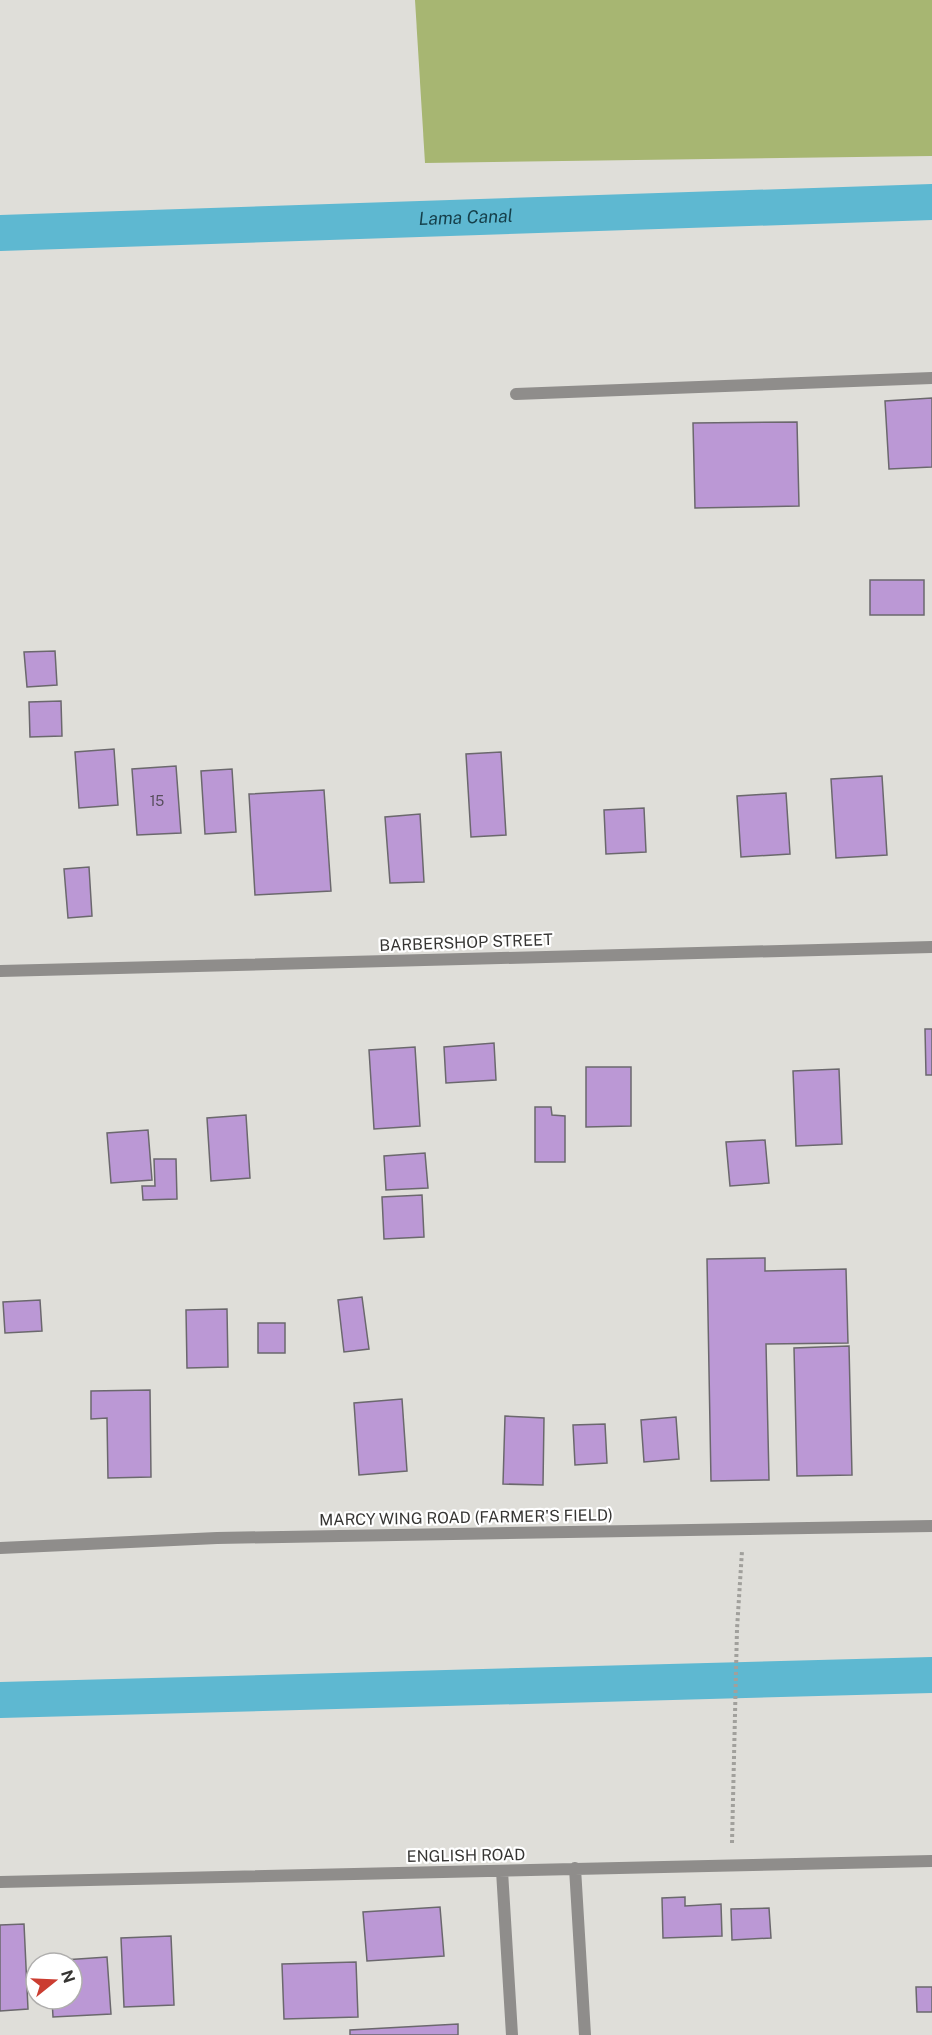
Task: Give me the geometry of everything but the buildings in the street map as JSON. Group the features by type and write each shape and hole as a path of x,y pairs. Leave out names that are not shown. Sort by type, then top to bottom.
{"street":[{"path":"516,394 932,378"},
{"name":"BARBERSHOP STREET","path":"0,971 932,946"},
{"name":"MARCY WING ROAD (FARMER'S FIELD)","path":"0,1548 217,1538 932,1526"},
{"name":"ENGLISH ROAD","path":"0,1882 932,1861"},
{"path":"575,1868 585,2035"},
{"path":"502,1871 512,2035"}],"path":[{"path":"732,1836 737,1629 743,1529"}],"green space":[{"path":"415,0 932,0 932,156 425,163"}],"waterway":[{"name":"Lama Canal","path":"0,233 932,202"},
{"path":"0,1700 932,1675"}]}
